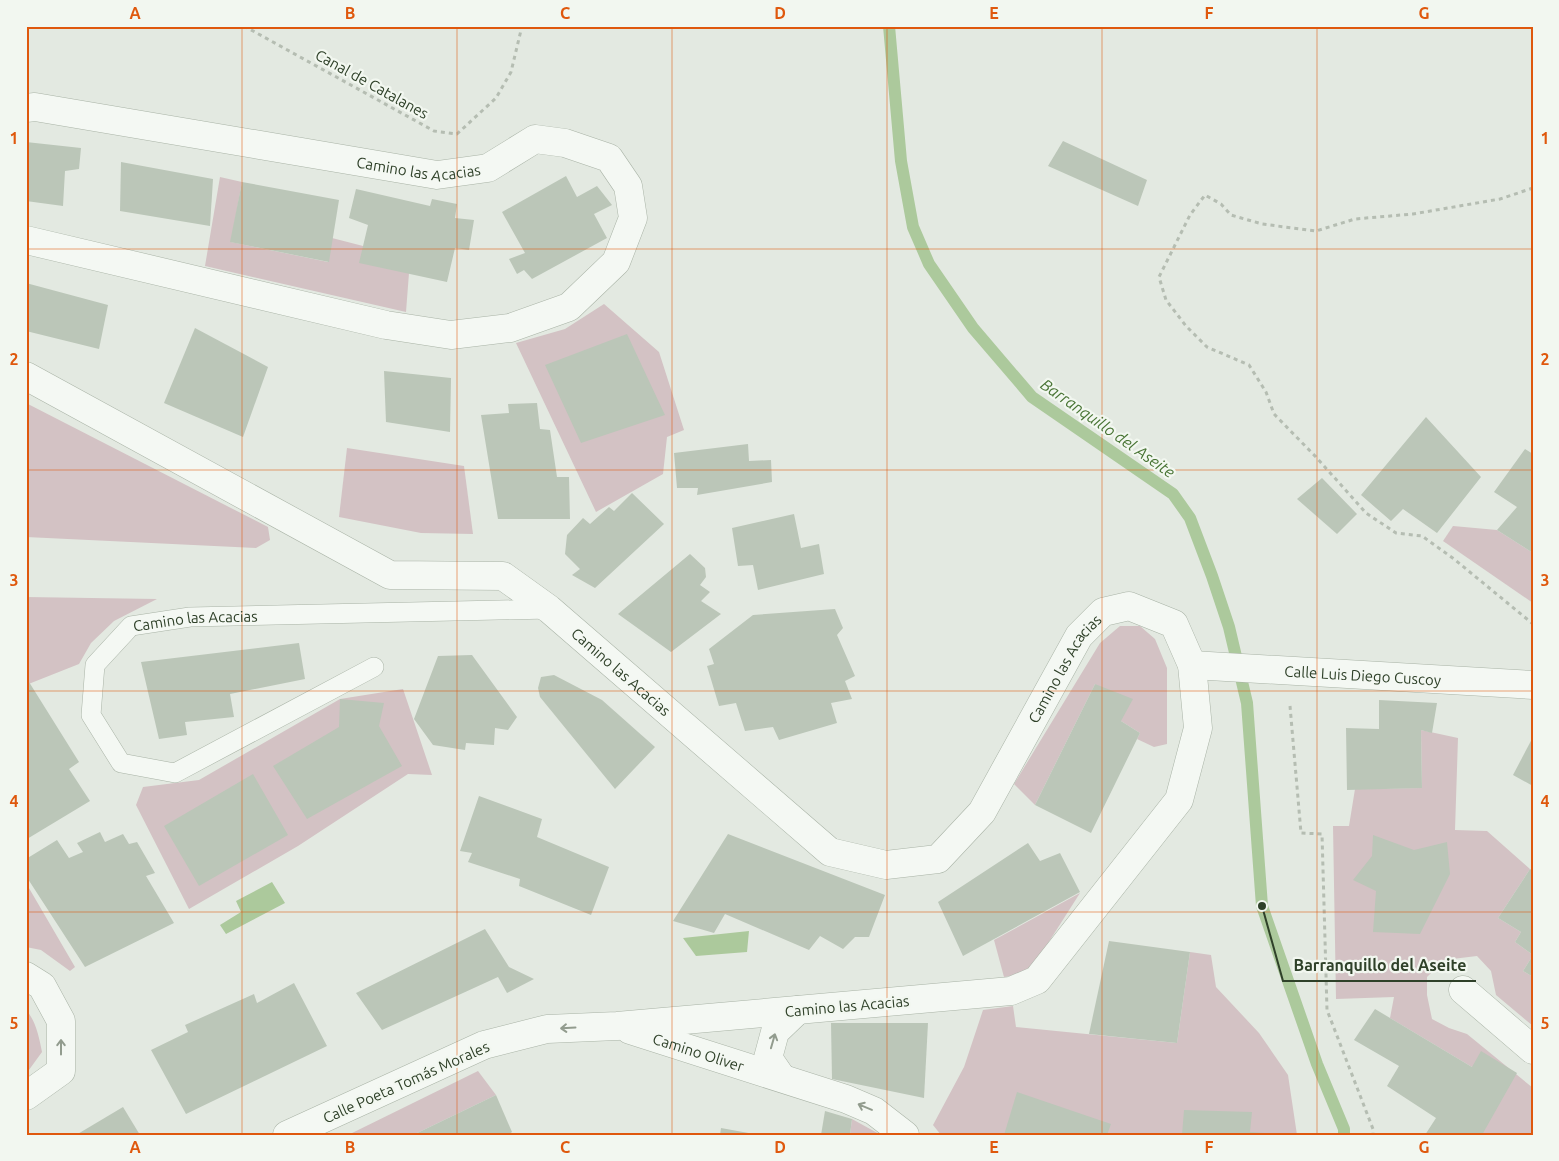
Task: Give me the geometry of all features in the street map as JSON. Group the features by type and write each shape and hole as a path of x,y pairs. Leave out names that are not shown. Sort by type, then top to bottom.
{"street":[{"name":"Camino las Acacias","path":"26,108 35,107 437,175 488,168 535,139 565,142 609,158 628,186 632,218 616,262 569,307 510,328 451,334 386,325 26,240"},
{"name":"Camino las Acacias","path":"26,376 390,575 503,576 549,609 830,852 886,865 938,859 982,812 1079,636 1103,612 1129,606 1174,624 1192,665 1198,728 1179,800 1037,980 1011,991 617,1026"},
{"name":"Calle Luis Diego Cuscoy","path":"1192,665 1533,685"},
{"path":"26,976 42,986 61,1021 61,1071 26,1096"},
{"path":"1463,990 1533,1050"},
{"name":"Camino Oliver","path":"781,1077 768,1058 775,1032 798,1010"},
{"name":"Camino Oliver","path":"617,1026 846,1099 874,1111 904,1135"},
{"name":"Calle Poeta Tomás Morales","path":"287,1135 484,1045 547,1029 617,1026"}],"lane":[{"name":"Camino las Acacias","path":"374,667 175,772 121,763 91,715 95,666 131,626 190,617 549,609"}],"path":[{"name":"Canal de Catalanes","path":"244,26 434,131 457,134 496,98 511,72 522,26"},
{"path":"1533,188 1500,199 1413,214 1355,219 1316,231 1262,224 1231,215 1221,204 1205,195 1190,215 1159,277 1166,300 1186,326 1206,347 1249,365 1266,392 1274,414 1366,512 1396,533 1422,536 1454,559 1533,624"},
{"path":"1296,671 1301,833 1322,834 1327,1010 1373,1129 1373,1135"}],"shaded area":[{"path":"220,177 242,182 231,242 328,262 332,238 363,246 409,273 406,312 205,266"},
{"path":"604,304 659,352 684,430 667,437 663,474 596,512 516,343 565,329"},
{"path":"26,403 268,527 270,540 256,548 26,537"},
{"path":"347,448 464,466 473,534 421,533 339,517"},
{"path":"1453,526 1497,530 1533,553 1533,603 1443,541"},
{"path":"26,597 157,599 114,621 91,643 79,664 26,685"},
{"path":"1120,626 1140,626 1155,639 1167,668 1167,744 1154,747 1137,739 1140,733 1121,721 1095,684 1035,805 1014,784 1100,643"},
{"path":"403,689 432,775 408,774 298,846 189,909 136,805 143,787 199,780 340,699"},
{"path":"1421,730 1458,738 1455,830 1487,831 1530,869 1498,918 1521,932 1515,942 1533,955 1523,971 1533,977 1533,1026 1496,995 1491,971 1477,956 1444,960 1427,977 1427,995 1432,1019 1449,1028 1467,1034 1533,1088 1533,1135 1482,1135 1472,1067 1390,1018 1394,997 1336,999 1333,826 1349,826 1355,789 1422,788"},
{"path":"272,882 285,903 226,934 220,925 241,912 236,901"},
{"path":"26,883 75,967 70,971 41,950 26,947"},
{"path":"1080,893 1029,973 1004,977 994,940"},
{"path":"749,931 747,952 696,956 683,938"},
{"path":"1190,952 1211,955 1216,987 1259,1033 1288,1075 1297,1135 941,1135 933,1125 964,1067 983,1010 1013,1006 1016,1027 1177,1043"},
{"path":"26,1010 35,1024 42,1052 26,1074"},
{"path":"478,1071 496,1095 413,1135 348,1135"},
{"path":"852,1119 881,1135 850,1135"}],"building":[{"path":"1063,141 1147,180 1138,206 1048,166"},
{"path":"26,142 81,148 79,169 65,171 63,206 26,201"},
{"path":"121,162 213,179 210,226 120,211"},
{"path":"566,176 577,197 597,186 612,205 594,214 607,238 532,279 524,270 517,274 509,259 525,253 502,212"},
{"path":"242,182 339,200 329,262 230,242"},
{"path":"356,189 430,206 432,199 457,204 455,218 474,220 469,250 455,248 447,282 359,263 368,225 349,218"},
{"path":"26,283 108,305 99,349 26,331"},
{"path":"195,328 268,367 243,437 164,403"},
{"path":"627,334 665,415 581,443 545,365"},
{"path":"384,371 451,378 450,432 386,422"},
{"path":"537,403 540,429 550,430 557,477 569,477 570,519 498,519 481,415 509,413 508,404"},
{"path":"1426,417 1481,477 1437,533 1403,509 1391,521 1361,495"},
{"path":"748,444 749,461 771,460 772,482 697,495 698,488 677,488 674,453"},
{"path":"1525,449 1533,454 1533,553 1497,530 1517,507 1494,492"},
{"path":"1322,478 1357,514 1337,534 1297,499"},
{"path":"632,493 664,524 595,588 572,575 580,569 565,554 567,535 583,518 590,524 609,507 614,511"},
{"path":"794,514 801,548 819,544 824,574 758,590 753,565 738,566 732,528"},
{"path":"690,554 705,568 706,577 700,585 710,592 701,601 721,614 671,652 618,614"},
{"path":"835,609 843,628 837,635 855,676 845,681 852,699 831,703 837,723 779,740 773,727 745,731 736,703 719,706 707,666 714,664 709,649 753,615"},
{"path":"299,643 305,679 230,694 234,717 185,722 187,735 159,739 141,662"},
{"path":"472,655 517,717 508,730 495,728 494,745 466,743 465,750 433,745 414,719 438,656"},
{"path":"554,675 602,700 655,747 615,789 540,697 538,688 541,677"},
{"path":"29,682 79,762 69,769 90,801 27,839 26,683"},
{"path":"1095,684 1133,699 1121,721 1140,733 1091,833 1035,805"},
{"path":"340,699 384,703 379,726 402,766 307,819 273,766 339,727"},
{"path":"1379,700 1437,703 1432,733 1421,730 1422,788 1347,790 1346,728 1379,729"},
{"path":"1533,737 1533,786 1513,775"},
{"path":"253,774 288,835 199,886 164,826"},
{"path":"479,796 542,819 537,837 609,867 591,915 519,886 520,879 468,862 472,853 460,851"},
{"path":"100,832 105,842 123,834 129,844 137,842 155,873 146,876 174,923 85,967 26,876 26,859 57,840 69,858 83,852 77,843"},
{"path":"728,834 885,895 869,937 855,937 843,949 820,936 809,950 725,914 714,933 673,921"},
{"path":"1373,835 1414,850 1447,842 1450,874 1420,934 1373,932 1376,891 1353,880 1372,856"},
{"path":"1028,843 1040,861 1060,853 1080,892 963,956 938,902"},
{"path":"1530,869 1533,871 1533,955 1515,942 1521,932 1498,918"},
{"path":"485,929 509,967 534,979 507,993 498,977 382,1030 356,993"},
{"path":"1109,941 1190,952 1177,1043 1089,1034"},
{"path":"1533,955 1533,977 1523,971"},
{"path":"294,983 327,1046 186,1114 151,1050 188,1032 185,1025 254,994 257,1003"},
{"path":"1375,1009 1472,1067 1481,1051 1517,1073 1482,1135 1425,1135 1436,1118 1387,1086 1399,1066 1354,1040"},
{"path":"831,1023 928,1023 924,1098 832,1079"},
{"path":"1017,1092 1111,1124 1107,1135 1004,1135"},
{"path":"496,1095 512,1132 508,1135 413,1135"},
{"path":"123,1107 140,1135 76,1135"},
{"path":"1184,1110 1252,1112 1250,1132 1264,1133 1264,1135 1182,1135"},
{"path":"825,1111 852,1119 850,1135 821,1135"},
{"path":"721,1128 754,1134 754,1135 720,1135"}],"waterway":[{"name":"Barranquillo del Aseite","path":"889,26 901,161 913,227 929,264 973,328 1032,397 1173,494 1190,518 1229,627 1247,703 1262,906 1317,1064 1344,1129 1344,1135"}],"place":[{"name":"Barranquillo del Aseite","path":"1262,906"}]}
